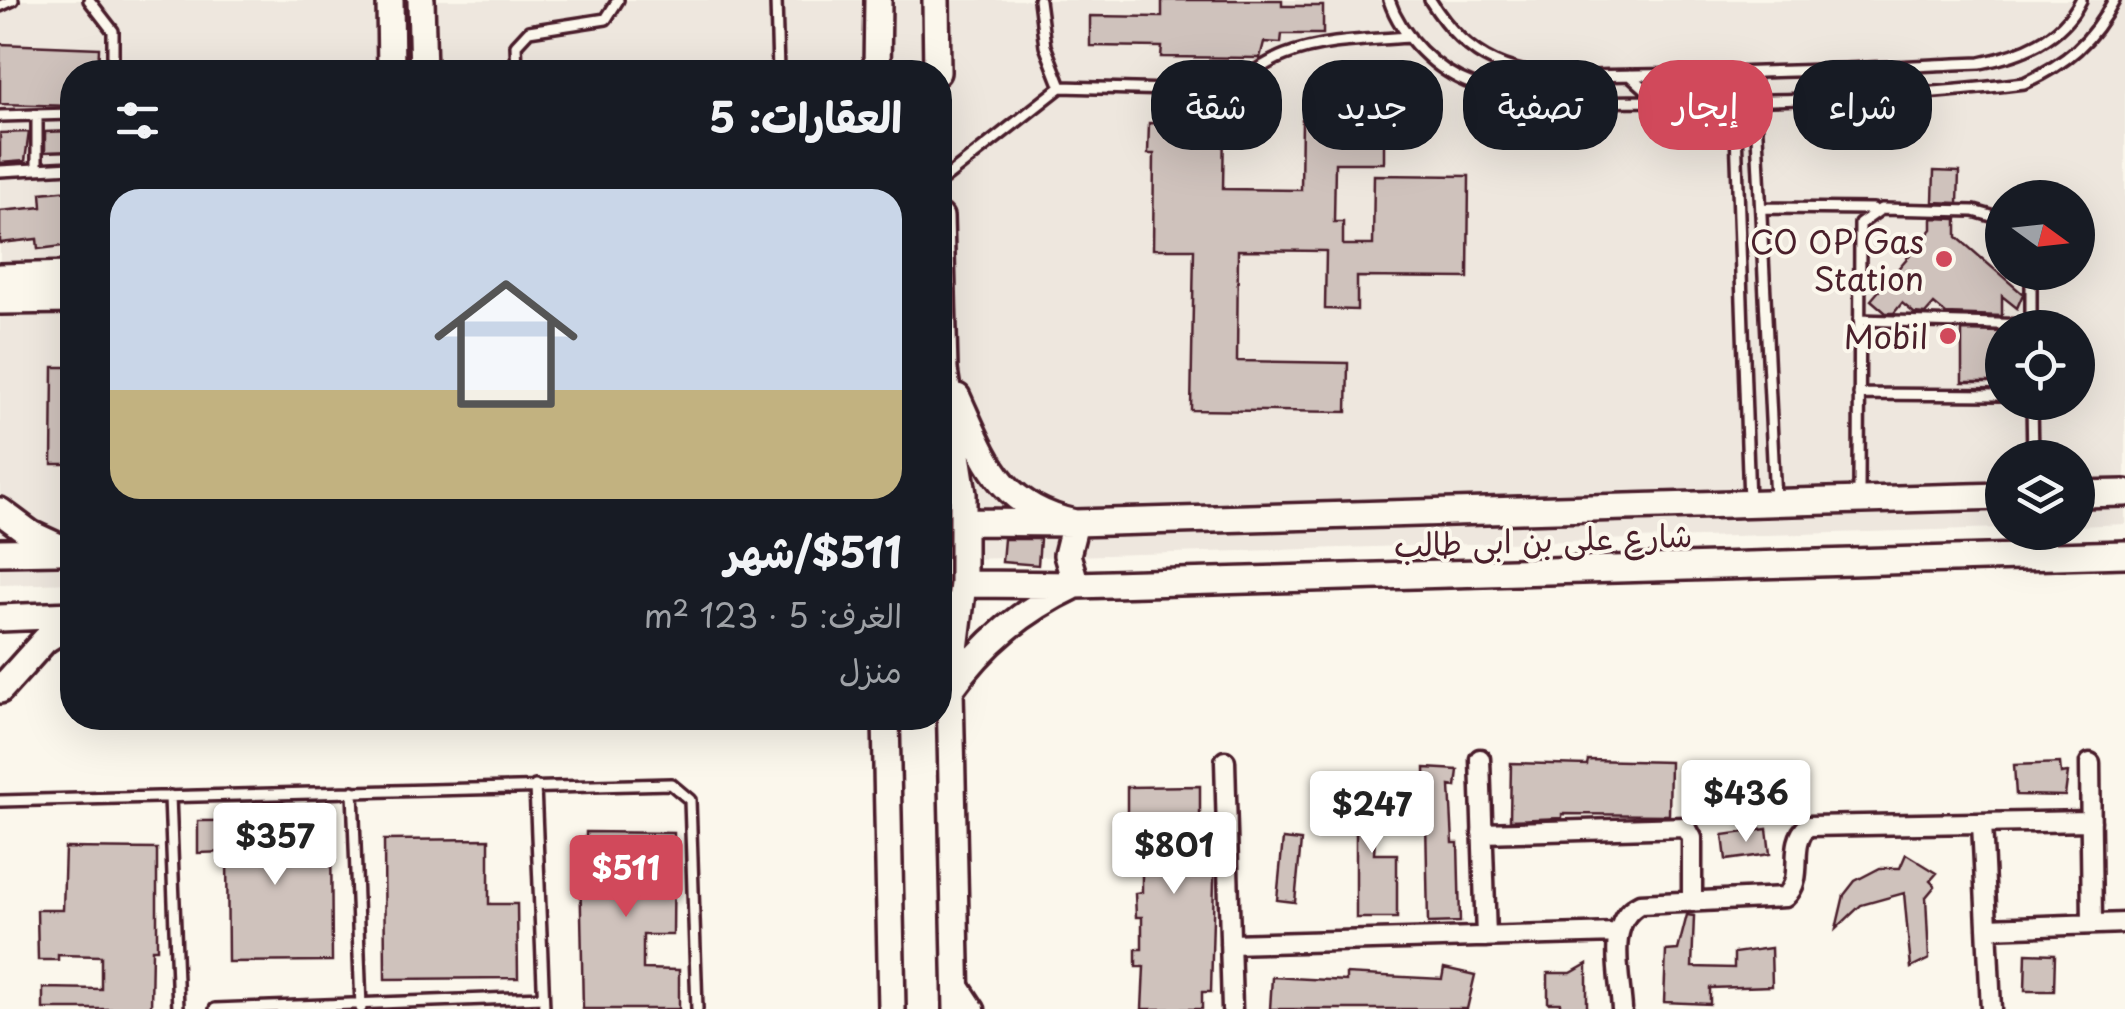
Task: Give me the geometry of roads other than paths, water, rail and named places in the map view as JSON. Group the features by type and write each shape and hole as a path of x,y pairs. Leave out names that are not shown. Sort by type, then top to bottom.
{"street":[{"path":"390,0 391,60"},
{"path":"421,0 423,60"},
{"path":"877,60 878,0"},
{"path":"936,0 937,60"},
{"path":"0,277 60,275"},
{"path":"0,302 60,300"},
{"path":"952,386 1000,483 1020,503 1046,517 1075,523 1067,555 1076,585 1011,623 977,655 952,687"},
{"path":"952,434 963,522 963,584 952,674"},
{"path":"2095,494 2125,493"},
{"name":"شارع على بن ابى طالب","path":"963,522 1075,523 1985,496"},
{"path":"0,510 30,534 60,547"},
{"path":"0,552 60,551"},
{"name":"شارع على بن ابى طالب","path":"963,584 1076,585 2125,554"},
{"path":"0,618 60,616"},
{"path":"0,690 45,640 60,631"},
{"path":"885,730 892,1009"},
{"path":"951,730 957,1009"},
{"path":"1480,759 1486,937"},
{"path":"1225,762 1232,1009"},
{"path":"2090,764 2092,924"},
{"path":"1622,1009 1620,920 1640,904 1785,898 1797,880 1798,843 1808,826 2091,822"},
{"path":"1982,823 1991,1009"},
{"path":"1482,833 1686,827 1692,838 1692,902"},
{"path":"1987,928 2125,923"},
{"path":"1230,944 1618,933"},
{"path":"956,980 975,1009"}],"lane":[{"path":"0,6 13,0"},
{"path":"89,0 113,31 113,60"},
{"path":"517,60 516,44 529,30 606,20 618,0"},
{"path":"776,0 778,60"},
{"path":"1039,0 1045,46 1061,87"},
{"path":"1389,0 1410,37 1451,73 1502,94 1556,101 1638,101"},
{"path":"1430,0 1466,45 1495,62 1527,72 1638,75"},
{"path":"1773,72 1980,63 2016,56 2048,39 2081,0"},
{"path":"1773,99 2024,83 2064,64 2096,33 2114,0"},
{"path":"952,173 1061,87 1219,90 1241,83 1284,55 1338,44 1410,37"},
{"path":"1630,75 1638,82"},
{"path":"0,116 60,114"},
{"path":"37,115 38,169"},
{"path":"1736,150 1749,503"},
{"path":"1758,150 1775,503"},
{"path":"0,171 60,168"},
{"path":"1761,208 1985,214"},
{"path":"1859,500 1858,230 1864,218 1881,209"},
{"path":"1858,320 1985,324"},
{"path":"1859,394 1985,395"},
{"path":"0,800 671,784 690,800 697,1009"},
{"path":"535,786 544,1009"},
{"path":"354,791 360,1006"},
{"path":"170,796 178,1009"},
{"path":"216,1009 543,997"}],"place":[{"name":"CO OP Gas Station","path":"1944,259"},
{"name":"Mobil","path":"1948,336"}]}
